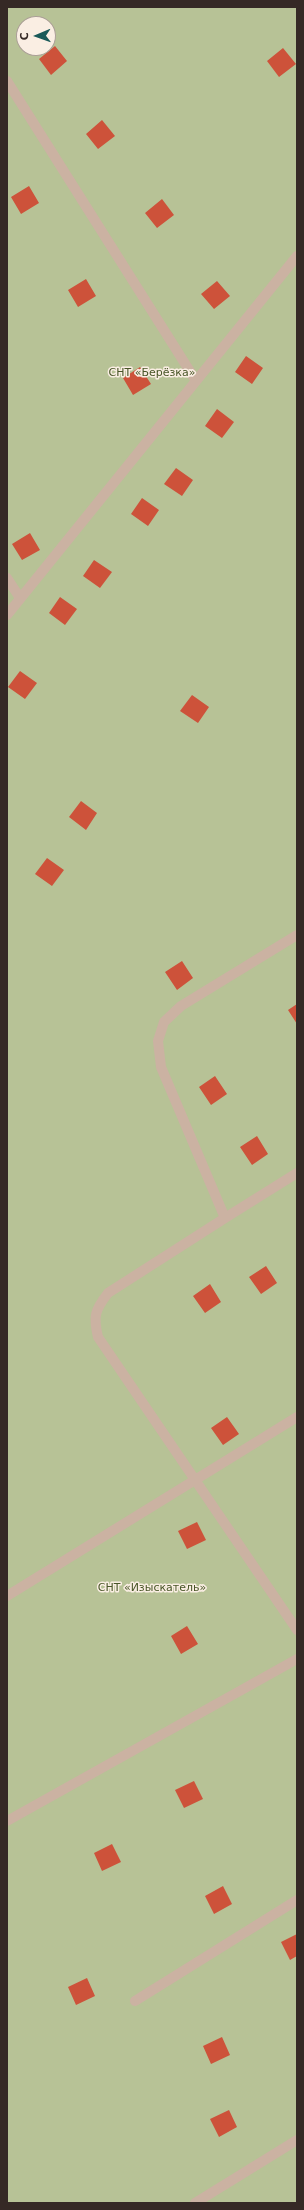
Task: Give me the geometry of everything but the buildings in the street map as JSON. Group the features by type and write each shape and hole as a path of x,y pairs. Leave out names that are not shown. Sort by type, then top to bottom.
{"street":[{"path":"7,81 196,381"},
{"path":"7,615 297,256"},
{"path":"7,578 20,598"},
{"path":"225,1218 161,1067 158,1042 164,1022 181,1006 297,935"},
{"path":"297,1173 108,1293 97,1307 94,1322 98,1337 196,1478 297,1630"},
{"path":"7,1596 297,1417"},
{"path":"7,1822 297,1659"},
{"path":"135,2001 297,1900"},
{"path":"194,2203 297,2140"}],"green space":[{"path":"7,7 297,7 297,2203 7,2203"}],"park label":[{"name":"СНТ «Берёзка»","path":"152,373"},
{"name":"СНТ «Изыскатель»","path":"152,1588"}]}
